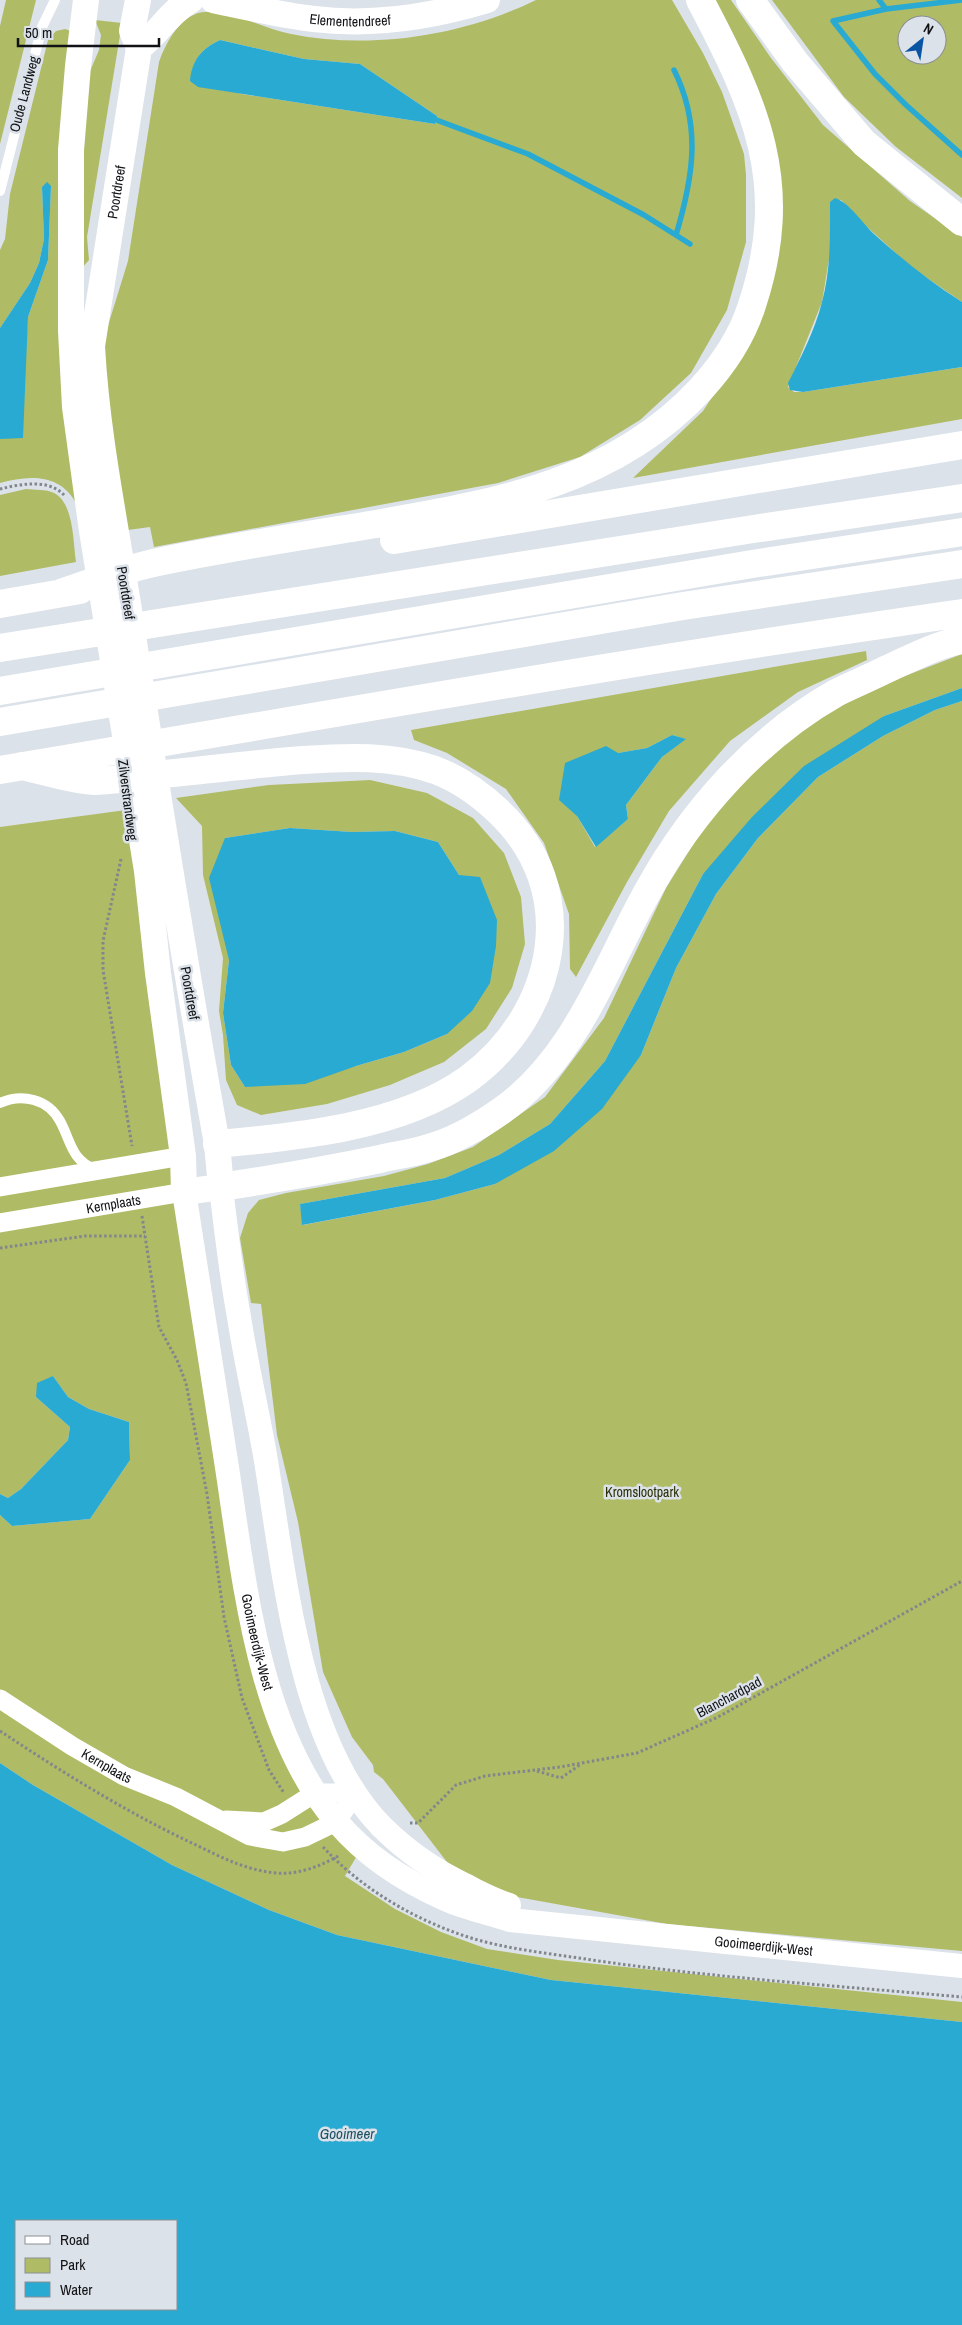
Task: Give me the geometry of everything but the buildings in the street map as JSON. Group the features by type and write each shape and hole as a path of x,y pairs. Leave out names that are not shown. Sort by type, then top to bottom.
{"highway":[{"path":"0,604 457,509 541,489 612,459 653,433 690,400 730,354 747,321 767,251 770,212 767,170 760,136 736,68 700,0"},
{"path":"750,0 794,62 864,143 924,194 962,222"},
{"path":"157,571 962,445"},
{"path":"0,648 962,498"},
{"path":"0,691 704,572 962,532"},
{"path":"0,722 683,606 962,564"},
{"path":"11,768 183,737 794,637 962,613"},
{"path":"221,1187 312,1173 433,1147 476,1127 503,1110 531,1086 568,1041 604,978 648,889 681,835 715,794 748,760 782,730 836,694 903,661 962,640"},
{"path":"11,768 92,781 341,757 388,758 438,771 463,784 486,799 509,821 528,847 538,867 550,913 550,940 546,969 536,997 509,1040 468,1079 421,1104 382,1117 304,1134 217,1144"}],"main road":[{"name":"Poortdreef","path":"86,0 71,150 71,331 75,408 94,541 148,871 158,973 183,1156 184,1192"},
{"name":"Poortdreef","path":"138,0 132,31 139,48 92,346 94,391 157,794 217,1144 221,1187"},
{"path":"139,48 153,38 168,16 191,0"},
{"name":"Elementendreef","path":"213,0 313,19 358,21 433,14 487,0"},
{"path":"183,1156 217,1144"},
{"name":"Kernplaats","path":"184,1192 221,1187"}],"street":[{"path":"0,1187 183,1156"},
{"name":"Gooimeerdijk-West","path":"221,1187 239,1318 299,1654 323,1730 356,1794 380,1825 406,1849 436,1871 497,1902 566,1924"},
{"name":"Gooimeerdijk-West","path":"184,1192 245,1580 260,1655 286,1742 315,1793 336,1822 359,1845 389,1869 445,1900 510,1920 566,1924 786,1949 962,1966"},
{"name":"Kernplaats","path":"2,1221 184,1192"},
{"name":"Kernplaats","path":"0,1699 72,1746 124,1776 176,1797 250,1836 283,1842 304,1837 336,1822 356,1794"},
{"path":"315,1793 356,1794"},
{"name":"Kernplaats","path":"222,1820 255,1822 273,1819 315,1793"}],"lane":[{"name":"Oude Landweg","path":"0,191 42,26 56,0"},
{"path":"0,1103 10,1098 21,1097 45,1104 61,1122 71,1150 78,1159 98,1171"}],"path":[{"path":"0,490 17,485 39,484 60,491 68,500"},
{"name":"Zilverstrandweg","path":"122,858 103,941 103,970 136,1165"},
{"path":"0,1248 85,1236 116,1234 145,1236 140,1200"},
{"name":"Blanchardpad","path":"380,1825 390,1815 396,1813 402,1815 412,1824 418,1823 456,1785 485,1776 584,1763 637,1753 718,1717 962,1581"},
{"path":"0,1731 57,1769 161,1828 243,1868 277,1873 310,1870 359,1845"},
{"path":"534,1770 561,1778 584,1763"}],"green space":[{"path":"6,0 36,0 0,144 0,26"},
{"path":"536,0 672,0 703,53 722,92 744,154 746,175 746,242 727,310 691,373 640,420 580,457 498,483 154,547 150,527 128,530 112,448 103,347 128,261 159,62 176,29 197,13 217,12 291,34 321,39 384,40 447,31 478,23","holes":["220,40 304,59 360,64 437,116 435,124 242,94 191,81 193,67 199,56 208,47"]},
{"path":"713,0 731,0 771,58 823,125 910,201 962,237 962,302 911,267 841,200 830,202 831,247 822,302 788,387 794,392 803,392 962,367 962,419 633,478 703,411 755,332 781,231"},
{"path":"772,0 962,0 962,198 896,147 844,97"},
{"path":"95,20 122,23 87,237 89,260 82,268 82,182 88,76 99,50 101,35"},
{"path":"65,29 71,31 76,503 69,493 52,481 32,478 0,483 0,439 2,439 26,344 28,317 48,260 51,186 42,187 44,239 39,263 30,283 0,328 0,250 5,239 10,194 48,40 56,31"},
{"path":"26,489 48,491 61,498 69,514 76,562 0,576 0,495"},
{"path":"866,651 867,660 798,692 730,741 669,811 627,882 576,977 570,969 569,914 544,843 506,789 447,753 414,740 411,730","holes":["672,735 685,739 662,757 626,805 628,819 595,847 577,816 618,753 647,748"]},
{"name":"Kromslootpark","path":"962,654 962,688 884,716 703,874 605,1061 550,1124 499,1155 445,1178 300,1204 303,1225 435,1200 495,1184 641,1055 676,968 716,894 758,838 818,777 883,736 935,710 962,701 962,1951 667,1924 517,1897 450,1866 383,1779 374,1772 373,1765 352,1737 323,1672 298,1522 277,1435 261,1304 251,1303 240,1238 248,1213 259,1200 286,1193 384,1176 428,1164 473,1147 545,1097 604,1018 666,888 714,811 779,746 823,717 866,691"},
{"path":"370,780 427,793 473,818 504,853 521,897 525,944 512,988 486,1029 444,1062 390,1085 327,1104 261,1115 237,1105 226,1080 223,1035 219,1011 223,958 203,875 202,826 176,798 269,785","holes":["290,828 352,832 395,831 438,842 459,875 447,1034 404,1052 356,1066 245,1087 231,1065 223,1013 229,960 225,838"]},
{"path":"126,810 268,1707 358,1854 345,1876 395,1909 441,1932 487,1949 558,1960 962,2002 962,2022 551,1980 337,1935 269,1910 172,1865 33,1785 0,1763 0,1515 12,1526 90,1519 130,1460 129,1422 89,1409 68,1397 53,1376 36,1397 70,1427 68,1440 21,1489 8,1498 0,1494 0,827"}],"water":[{"path":"220,40 304,59 360,64 437,116 435,124 198,87 190,81 195,61 203,51"},
{"path":"47,182 51,186 48,260 28,317 23,438 0,439 0,328 30,283 39,263 44,239 42,187"},
{"path":"835,198 846,205 874,234 906,261 962,302 962,367 803,392 790,390 788,383 812,333 825,290 829,252 830,202"},
{"path":"962,688 962,701 935,710 883,736 818,777 758,838 716,894 676,968 641,1055 602,1109 554,1151 495,1184 435,1200 302,1225 300,1204 445,1178 499,1155 550,1124 605,1061 703,874 752,817 804,766 884,716"},
{"path":"672,735 686,739 662,757 626,805 628,819 596,847 577,816 559,800 565,763 606,746 618,753 647,748"},
{"path":"290,828 352,832 395,831 438,842 459,875 480,877 497,920 496,946 490,983 472,1011 447,1034 404,1052 305,1084 245,1087 231,1065 223,1013 229,960 209,878 225,838"},
{"path":"53,1376 68,1397 89,1409 129,1422 130,1460 90,1519 12,1526 0,1515 0,1494 8,1498 21,1489 68,1440 70,1427 36,1397 37,1383"},
{"name":"Gooimeer","path":"0,1763 33,1785 172,1865 269,1910 337,1935 551,1980 962,2022 962,2325 0,2325"}],"waterway":[{"path":"879,0 886,9"},
{"path":"962,0 886,9 833,21 875,74 906,105 962,155"},
{"path":"674,70 689,111 692,152 687,193 676,235"},
{"path":"431,118 528,154 644,215 690,244"}]}
